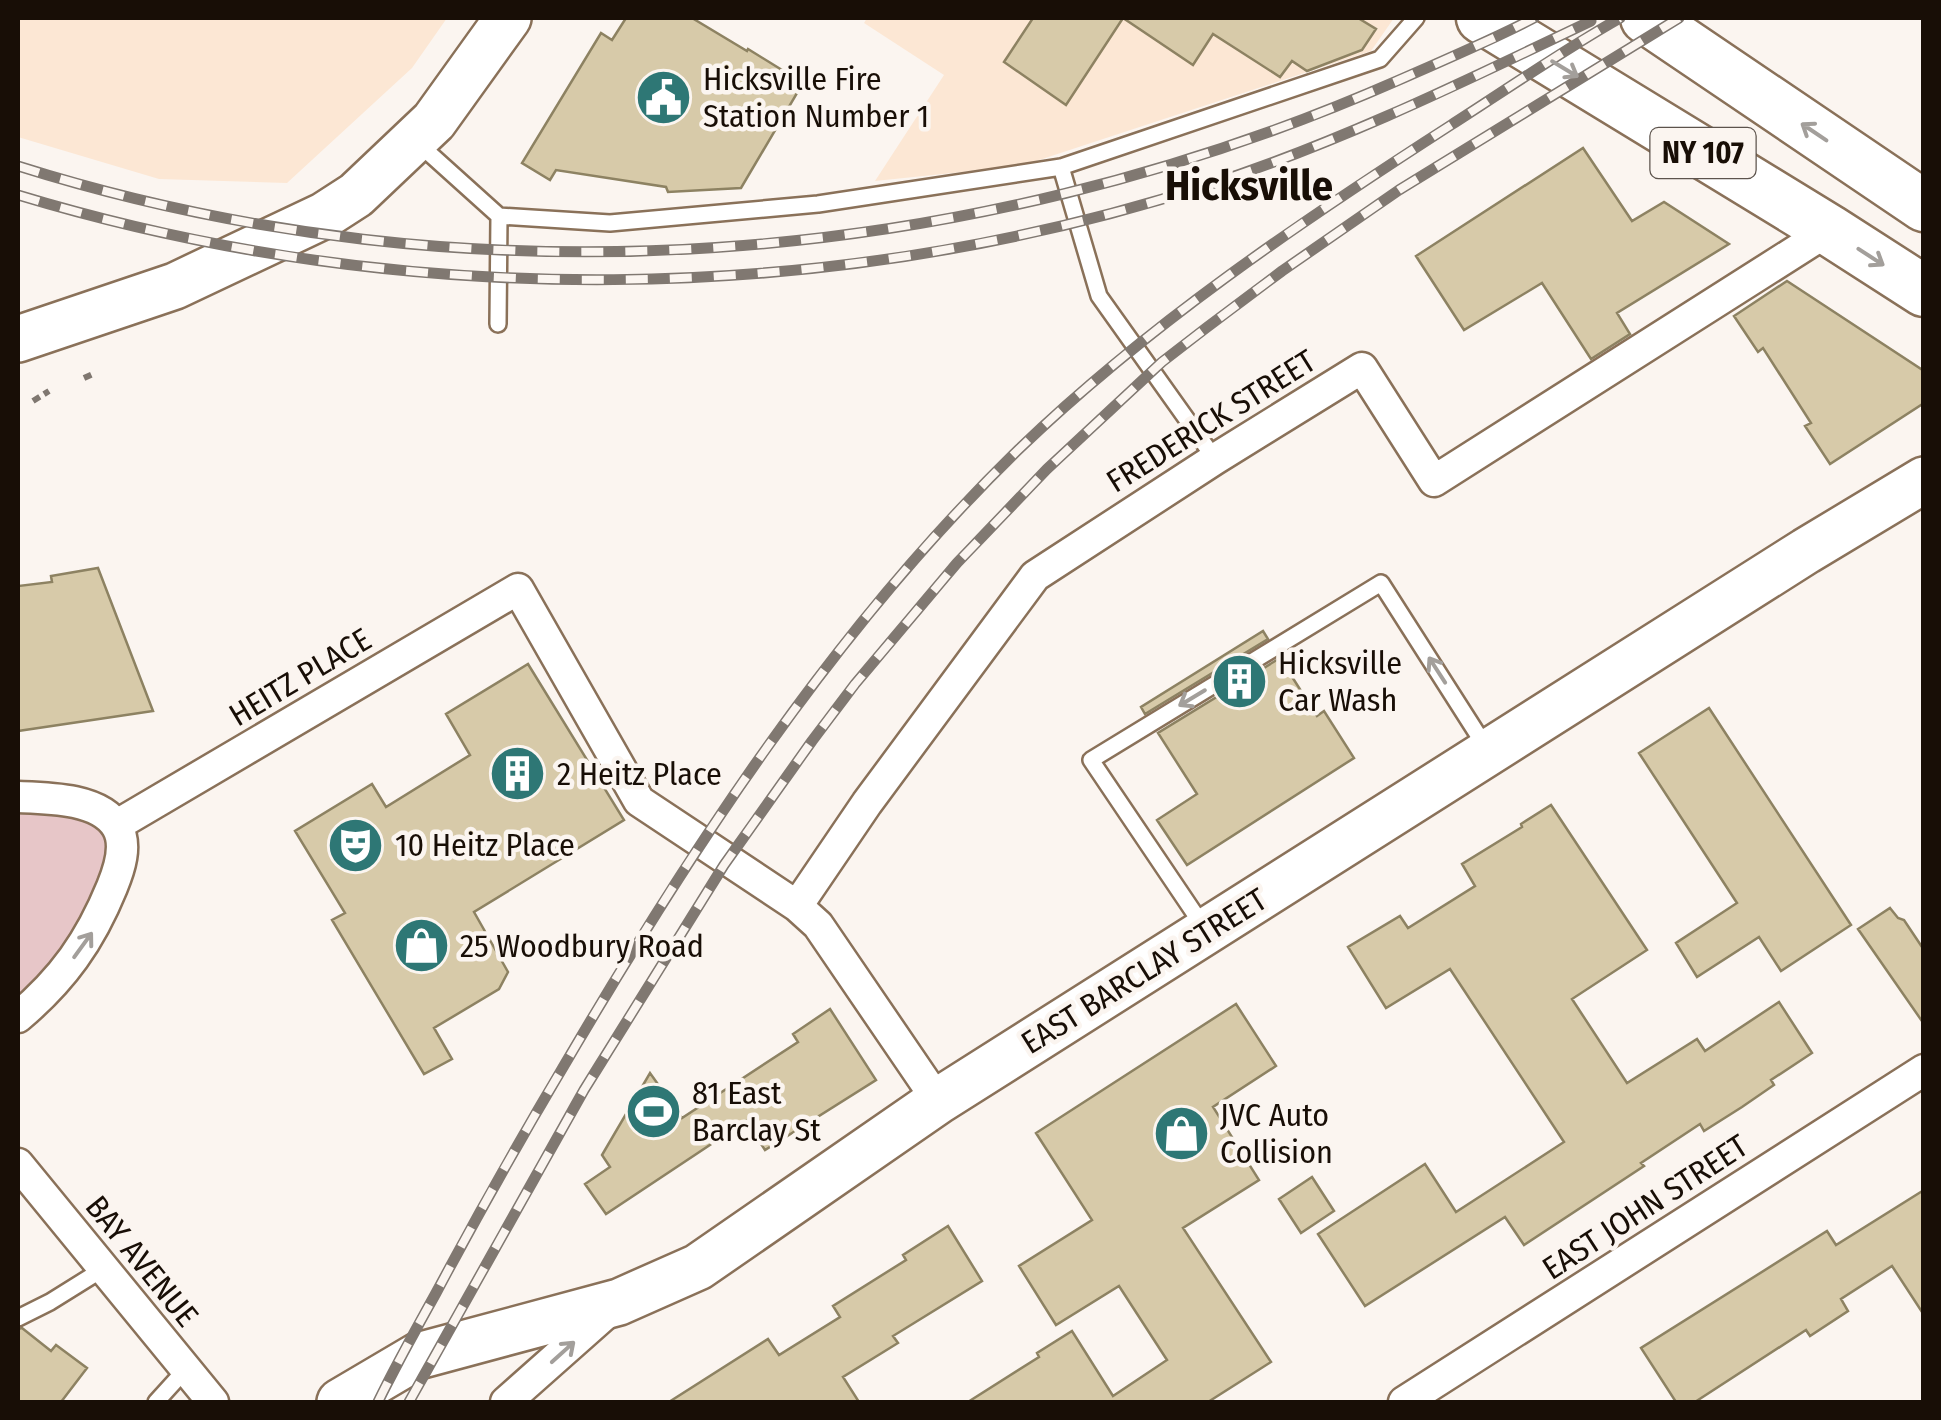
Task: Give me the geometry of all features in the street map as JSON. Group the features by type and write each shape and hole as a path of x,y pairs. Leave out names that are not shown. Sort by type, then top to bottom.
{"main road":[{"path":"18,339 175,286 326,215 356,195 434,121 508,18"},
{"name":"NY 107","path":"1482,18 1924,291"},
{"name":"NY 107","path":"1646,18 1924,206"},
{"name":"EAST BARCLAY STREET","path":"340,1402 418,1356 619,1302 698,1266 938,1101 1924,480"}],"street":[{"name":"FREDERICK STREET","path":"797,906 867,803 1035,576 1362,368 1434,481 1829,230"},
{"name":"HEITZ PLACE","path":"116,825 518,588 639,801 797,906"},
{"path":"18,797 66,800 97,810 116,825 122,842 119,871 98,922 65,969 18,1016"},
{"path":"797,906 818,925 938,1101"},
{"name":"EAST JOHN STREET","path":"1404,1402 1924,1070"},
{"name":"BAY AVENUE","path":"18,1164 213,1402"},
{"path":"506,1402 619,1302"}],"lane":[{"path":"415,140 499,216 610,224 818,204 1061,167 1380,59 1416,18"},
{"path":"1061,167 1099,296 1215,459"},
{"path":"498,324 499,216"},
{"path":"1207,931 1091,760 1381,583 1490,752"},
{"path":"18,1318 103,1269"},
{"path":"156,1402 186,1369"}],"path":[{"path":"84,378 95,373"},
{"path":"33,401 49,391"}],"shaded area":[{"path":"18,18 447,18 412,68 287,183 159,179 18,137"},
{"path":"867,18 1394,18 1371,51 1021,166 875,181 944,75 864,23"},
{"path":"18,803 93,815 116,842 90,921 18,1007"}],"building":[{"path":"626,18 692,18 803,83 741,188 668,192 666,187 556,170 550,180 522,163 601,33 612,40"},
{"path":"1033,18 1123,18 1066,105 1004,62"},
{"path":"1123,18 1358,18 1376,29 1362,50 1307,71 1292,61 1280,77 1213,34 1193,65"},
{"path":"1583,148 1632,221 1664,202 1729,244 1617,313 1630,334 1591,359 1542,283 1464,330 1416,256"},
{"path":"1787,281 1924,371 1924,403 1830,464 1805,426 1811,423 1763,348 1758,352 1734,316"},
{"path":"98,568 153,711 18,731 18,586 52,582 51,576"},
{"path":"1263,631 1268,639 1145,714 1141,707"},
{"path":"1280,658 1317,716 1324,711 1354,758 1187,865 1157,820 1197,794 1158,733"},
{"path":"528,664 624,820 474,912 508,972 499,989 434,1028 452,1059 424,1074 332,920 345,913 295,831 372,784 386,807 470,755 446,714"},
{"path":"1709,708 1851,925 1781,971 1759,937 1697,977 1676,943 1737,903 1639,753"},
{"path":"1551,805 1647,950 1572,999 1627,1083 1697,1039 1705,1051 1779,1002 1812,1053 1771,1080 1774,1085 1742,1107 1704,1131 1700,1124 1524,1245 1505,1217 1365,1306 1318,1234 1425,1164 1456,1212 1564,1142 1450,969 1386,1008 1348,947 1400,916 1408,928 1475,886 1462,864"},
{"path":"1890,908 1904,920 1924,950 1924,1024 1858,929"},
{"path":"1236,1004 1276,1066 1213,1107 1259,1180 1183,1228 1271,1362 1208,1402 968,1402 1072,1331 1113,1396 1167,1360 1119,1286 1056,1325 1019,1266 1092,1220 1036,1133"},
{"path":"830,1009 876,1080 765,1150 746,1121 606,1214 585,1184 610,1167 602,1155 650,1073 682,1118 798,1042 793,1034"},
{"path":"1312,1177 1334,1211 1301,1233 1279,1199"},
{"path":"1924,1190 1924,1315 1892,1266 1841,1299 1848,1311 1810,1336 1806,1330 1695,1402 1676,1402 1641,1348 1827,1231 1836,1245"},
{"path":"948,1226 982,1281 893,1336 898,1343 843,1377 859,1402 669,1402 768,1339 779,1355 840,1317 833,1306 906,1260 903,1255"},
{"path":"22,1328 51,1351 56,1345 87,1368 61,1402 18,1402 18,1329"}],"railway":[{"path":"18,166 189,211 363,239 539,251 716,248 891,228 1064,194 1234,144 1399,80 1534,18"},
{"path":"378,1402 513,1153 714,824 827,667 951,519 1068,404 1172,318 1394,162 1620,18"},
{"path":"409,1402 584,1090 724,865 855,684 957,563 1047,469 1162,362 1206,328 1399,190 1679,18"},
{"path":"18,195 164,233 312,260 463,275 614,280 765,273 915,255 1063,226 1208,185 1354,130 1591,21"}],"place":[{"name":"Hicksville Fire Station Number 1","path":"664,97"},
{"name":"Hicksville Car Wash","path":"1239,681"},
{"name":"2 Heitz Place","path":"518,774"},
{"name":"10 Heitz Place","path":"356,845"},
{"name":"25 Woodbury Road","path":"421,946"},
{"name":"81 East Barclay St","path":"653,1111"},
{"name":"JVC Auto Collision","path":"1181,1133"}],"district":[{"name":"Hicksville","path":"1249,186"}]}
